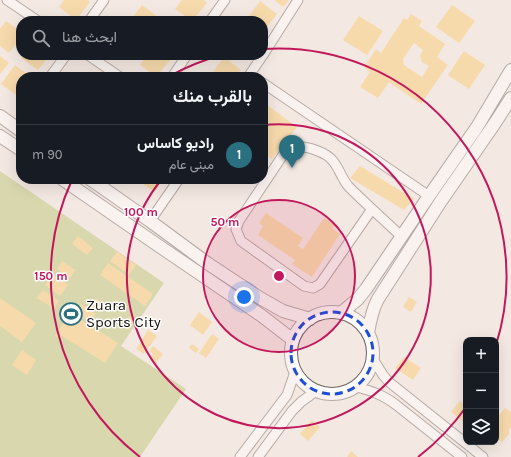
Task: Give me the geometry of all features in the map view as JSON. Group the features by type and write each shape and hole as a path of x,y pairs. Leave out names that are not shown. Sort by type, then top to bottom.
{"street":[{"path":"7,0 31,16"},
{"path":"93,16 104,0"},
{"path":"214,16 225,0"},
{"path":"268,47 298,0"},
{"path":"54,72 62,60"},
{"path":"95,60 113,72"},
{"path":"175,72 184,60"},
{"path":"253,72 260,60"},
{"path":"341,313 358,299 477,127 509,78"},
{"path":"268,86 428,196"},
{"path":"368,333 373,308 378,299 511,98"},
{"path":"0,116 16,124"},
{"path":"0,136 16,147"},
{"path":"268,177 287,149 297,147 323,153 334,161 347,186 402,236"},
{"path":"69,184 262,316 293,340"},
{"path":"97,184 207,263 260,298 283,311 310,319"},
{"path":"150,221 176,184"},
{"path":"263,184 238,221 236,229 241,241 304,286 312,288 320,284 372,209"},
{"path":"324,313 341,313 352,317 361,324 368,333 373,346 374,359 368,375 356,388 343,393 329,395 316,392 308,387 295,372 291,356 293,340 302,325 310,319 324,313"},
{"path":"374,359 383,375 389,382 483,457"},
{"path":"240,457 287,395 295,372"},
{"path":"356,388 384,396 462,457"},
{"path":"258,457 297,406 316,392"}],"highlighted area":[{"path":"325,313 341,313 352,317 368,333 373,359 368,375 356,387 329,395 316,391 301,380 292,362 291,351 297,332 310,319"}],"green space":[{"name":"Zuara Sports City","path":"0,171 16,182 16,184 19,184 164,283 121,346 186,389 140,457 0,457"}],"building":[{"path":"64,0 88,0 90,2 79,16 71,16 59,7"},
{"path":"182,0 203,0 207,3 196,16 185,16 175,9"},
{"path":"274,0 289,0 283,7"},
{"path":"260,1 277,14 268,26 268,16 249,16"},
{"path":"142,5 156,16 134,16"},
{"path":"452,5 475,21 459,43 436,27"},
{"path":"411,14 422,21 419,26 445,44 437,57 448,65 421,104 389,82 378,98 360,87 370,72 364,67 376,49 381,53 404,18 407,20","holes":["414,43 423,50 420,56 422,62 429,66 422,77 404,65 403,59"]},
{"path":"359,16 383,31 367,55 343,40"},
{"path":"6,21 16,28 16,44 9,53 0,46 0,29"},
{"path":"464,51 485,65 469,89 448,75"},
{"path":"0,56 9,63 0,74"},
{"path":"24,60 46,60 38,70"},
{"path":"144,60 170,60 160,72 149,72 140,65"},
{"path":"222,60 228,60 241,70 239,72 213,72"},
{"path":"15,65 24,72 16,72 16,95 1,84"},
{"path":"268,106 297,127 272,159 268,156"},
{"path":"360,166 414,199 404,210 350,178"},
{"path":"144,184 160,184 154,192"},
{"path":"266,213 303,238 298,246 303,249 324,218 335,225 332,228 340,234 312,277 292,264 295,260 258,235 263,226 259,223"},
{"path":"78,236 93,248 87,255 72,244"},
{"path":"117,252 136,265 129,275 110,261"},
{"path":"62,261 75,270 70,278 57,269"},
{"path":"108,263 153,294 145,306 100,275"},
{"path":"53,274 68,285 60,296 45,285"},
{"path":"43,290 59,301 54,309 37,298"},
{"path":"409,297 417,302 411,312 403,307"},
{"path":"0,298 36,323 22,342 0,326"},
{"path":"97,299 103,304 98,312 91,307"},
{"path":"81,304 96,314 90,322 75,311"},
{"path":"199,312 212,322 203,335 190,325"},
{"path":"70,313 118,343 105,363 62,336 60,339 55,336"},
{"path":"130,316 136,321 128,330 122,325"},
{"path":"148,330 157,336 144,354 136,349"},
{"path":"212,334 219,339 206,358 199,353"},
{"path":"192,344 199,349 196,353 189,348"},
{"path":"153,346 163,354 155,364 149,359 153,354 149,351"},
{"path":"22,350 36,360 27,375 12,365"},
{"path":"404,357 421,368 413,380 395,368"},
{"path":"460,401 463,404 463,422 451,412"},
{"path":"505,408 511,412 511,428 509,429 509,434 502,442 499,440 499,414"},
{"path":"312,420 320,427 308,441 300,434"},
{"path":"351,451 358,457 347,457"}],"place":[{"name":"راديو كاساس","path":"292,168"},
{"name":"Zuara Sports City","path":"71,314"}]}
